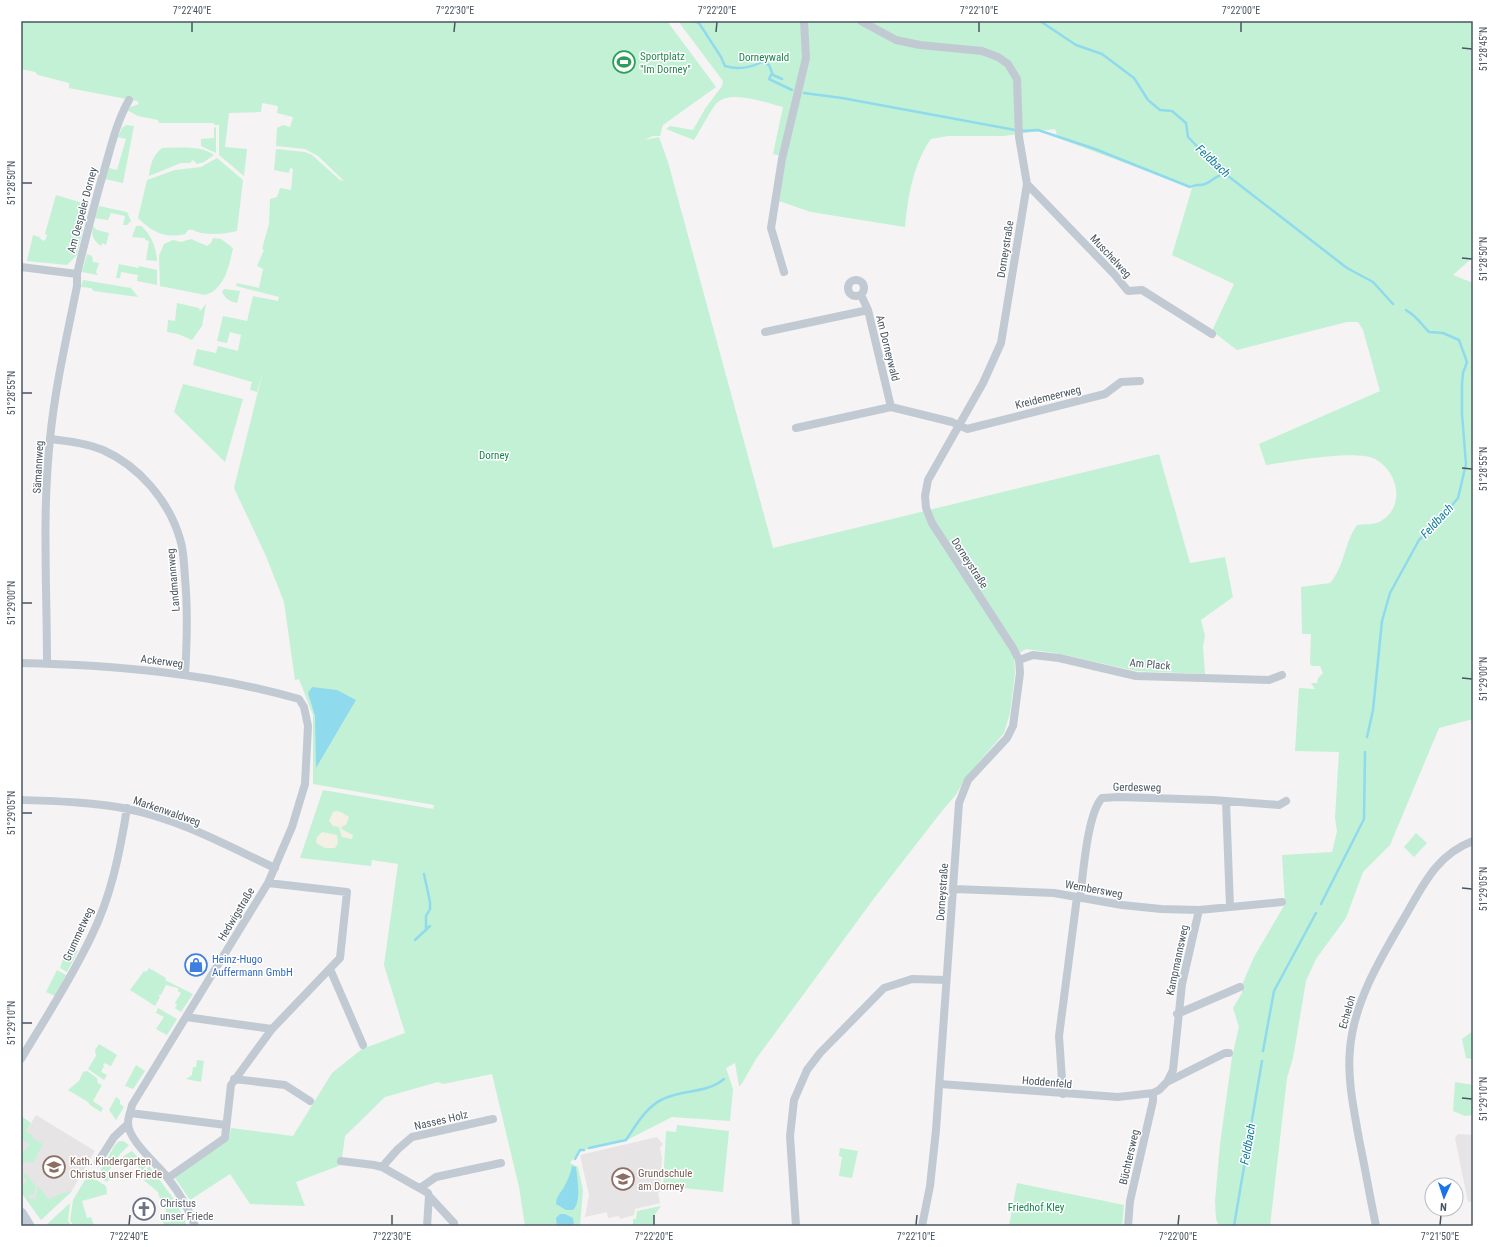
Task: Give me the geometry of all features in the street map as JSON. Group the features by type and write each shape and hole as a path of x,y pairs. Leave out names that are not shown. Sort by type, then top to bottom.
{"main road":[{"path":"22,1214 28,1226"}],"street":[{"path":"784,272 771,228 782,159 806,58 804,21"},
{"name":"Dorneystraße","path":"862,21 896,40 920,45 982,51 998,57 1008,64 1018,79 1018,128 1027,184 1022,204 1001,343 983,383 928,480 926,496 926,508 932,523 1013,648 1019,660 1020,673 1013,726 1007,738 968,780 959,803 940,1084 933,1162 922,1226"},
{"name":"Am Oespeler Dorney","path":"77,274 111,145 124,109 129,100"},
{"name":"Muschelweg","path":"1027,184 1114,274 1128,291 1142,290 1212,334"},
{"path":"21,266 77,274"},
{"name":"Sämannweg","path":"47,663 46,517 50,439 58,381 77,286 77,274"},
{"name":"Am Dorneywald","path":"861,295 868,310 892,407"},
{"path":"765,332 868,310"},
{"name":"Kreidemeerweg","path":"959,425 967,429 1105,394 1121,382 1140,381"},
{"path":"796,428 892,407 959,425"},
{"name":"Landmannweg","path":"50,439 74,442 103,450 134,470 150,485 171,516 180,540 184,563 187,621 185,675"},
{"name":"Am Plack","path":"1019,660 1034,655 1077,662 1136,676 1162,678 1269,680 1282,675"},
{"name":"Ackerweg","path":"21,663 118,667 185,675 244,685 299,699"},
{"name":"Hedwigstraße","path":"128,1124 132,1105 268,883 292,827 306,784 308,726 304,707 299,699"},
{"name":"Gerdesweg","path":"1062,1094 1059,1043 1060,1024 1078,898 1089,838 1095,811 1102,798 1119,797 1226,801 1279,805 1286,801"},
{"name":"Markenwaldweg","path":"21,800 127,808 162,819 217,841 275,868"},
{"path":"1226,801 1230,907"},
{"name":"Grummetweg","path":"21,1059 92,936 108,892 122,842 127,808"},
{"name":"Echeloh","path":"1376,1226 1351,1090 1350,1048 1354,1024 1361,1000 1389,944 1430,872 1450,854 1473,842"},
{"path":"168,1178 225,1138 230,1085 272,1030 340,958 347,892 268,883"},
{"name":"Wembersweg","path":"954,889 1054,893 1134,907 1199,910 1282,902"},
{"name":"Kampmannsweg","path":"1167,1082 1173,1070 1177,1014 1182,984 1199,910"},
{"path":"330,969 362,1045"},
{"path":"796,1226 790,1136 794,1100 808,1070 820,1053 884,988 912,979 946,980"},
{"path":"1177,1014 1240,987"},
{"path":"186,1017 272,1030"},
{"path":"1153,1093 1167,1082 1225,1053 1229,1053"},
{"path":"234,1080 285,1086 310,1101"},
{"name":"Hoddenfeld","path":"940,1084 1118,1097 1153,1093"},
{"name":"Büchtersweg","path":"1128,1226 1130,1201 1153,1101 1153,1093"},
{"path":"130,1113 226,1125"},
{"name":"Nasses Holz","path":"382,1168 398,1149 412,1137 493,1119"},
{"path":"98,1162 114,1137 128,1124 133,1138 168,1178 180,1196 195,1226"},
{"path":"341,1161 374,1165 420,1188 428,1193 429,1196 454,1222 453,1226"},
{"path":"420,1188 436,1177 501,1163"},
{"path":"427,1226 429,1196"},
{"path":"21,1226 22,1214"}],"shaded area":[{"name":"Kath. Kindergarten Christus unser Friede","path":"36,1115 95,1151 71,1192 41,1220 21,1192 21,1140"},
{"path":"1458,1134 1473,1135 1473,1201 1468,1202 1455,1138"},
{"name":"Grundschule am Dorney","path":"657,1137 663,1144 660,1148 662,1158 660,1192 658,1193 660,1203 635,1209 634,1215 620,1219 619,1216 608,1218 607,1212 585,1217 589,1195 580,1155"}],"green space":[{"name":"Dorney","path":"21,21 667,21 716,87 663,125 660,136 653,136 644,140 659,137 668,162 773,548 1159,454 1190,563 1225,557 1233,597 1201,620 1205,636 1203,647 1205,674 1136,671 1055,653 1026,649 1014,656 1015,674 1010,713 1004,733 967,776 955,796 875,897 756,1059 741,1085 739,1086 735,1063 726,1068 733,1089 730,1121 672,1117 627,1140 579,1151 570,1163 578,1167 583,1190 580,1226 525,1226 519,1187 492,1074 443,1084 438,1082 385,1097 345,1136 341,1165 296,1182 305,1206 250,1204 230,1174 190,1200 175,1178 229,1139 231,1128 293,1136 332,1073 362,1049 405,1033 384,965 398,864 372,860 371,866 300,858 323,790 433,809 434,805 313,784 313,715 299,679 295,680 284,602 266,556 234,488 263,371 257,392 250,390 252,382 193,365 197,349 216,353 218,346 238,351 241,335 230,332 227,343 217,341 223,316 247,321 253,296 278,301 279,297 236,286 237,283 259,288 263,269 257,266 264,250 262,249 269,224 270,199 277,197 280,188 291,190 293,169 290,168 289,173 274,170 276,149 305,152 312,155 340,180 344,181 318,156 305,149 276,146 277,128 283,125 290,127 293,117 277,113 278,106 262,103 261,112 229,113 225,147 247,149 244,176 219,155 219,125 214,125 214,123 159,123 158,120 138,116 125,109 139,104 137,101 69,88 69,83 21,69"},
{"name":"Dorneywald","path":"678,21 1473,21 1473,257 1453,275 1473,283 1473,719 1439,728 1390,845 1363,872 1346,918 1316,959 1306,981 1293,1058 1287,1078 1270,1226 1219,1226 1216,1219 1215,1201 1220,1144 1232,1057 1239,1027 1233,1008 1242,993 1242,985 1254,957 1285,904 1282,855 1332,852 1337,831 1335,818 1339,752 1295,751 1299,688 1315,689 1311,683 1317,683 1318,678 1323,673 1320,666 1312,666 1310,664 1311,634 1302,634 1301,587 1330,583 1339,569 1349,539 1357,525 1373,524 1381,521 1389,515 1394,507 1396,489 1394,480 1383,464 1366,456 1338,456 1266,465 1259,444 1380,391 1363,330 1358,322 1347,322 1237,350 1212,331 1234,284 1172,255 1192,188 1058,138 1055,129 1004,136 948,136 931,139 920,159 912,181 905,227 811,212 779,201 786,157 773,154 783,107 749,98 731,97 723,99 717,103 694,140 666,129 670,126 693,130 705,109 722,86 723,81"},
{"path":"126,125 134,126 123,183 105,179 109,168 117,170 126,139 118,137 122,128"},
{"path":"216,127 216,153 201,146 201,139 214,138 214,128"},
{"path":"162,148 196,148 214,155 204,162 197,164 193,160 190,163 181,163 149,176 152,160"},
{"path":"217,158 243,180 237,231 210,234 188,230 185,234 172,236 154,231 138,218 147,180 175,170 201,167"},
{"path":"56,195 86,204 87,210 77,255 67,265 27,261 33,235 39,237 43,241 46,239 47,235 45,234"},
{"path":"99,206 127,212 131,221 127,225 123,225 125,216 111,213 108,220 95,218"},
{"path":"93,226 97,230 109,233 106,245 102,243 101,246 94,240 92,232"},
{"path":"136,226 141,226 151,238 156,251 157,261 146,260 149,241 145,240 145,238 132,237"},
{"path":"213,238 221,239 233,248 228,269 222,282 217,288 205,295 160,286 159,256 164,244 173,240 181,242 191,239 207,246 211,243"},
{"path":"87,254 92,256 93,262 99,263 96,272 98,275 82,272"},
{"path":"119,264 157,270 157,285 137,281 138,275 121,272 120,278 116,278"},
{"path":"83,280 131,288 138,297 94,291 91,288 81,287"},
{"path":"224,289 240,291 237,303 226,298 222,292"},
{"path":"177,303 199,308 200,311 206,304 202,326 192,340 178,334 167,332 168,320 175,321"},
{"path":"183,384 243,399 225,462 174,412"},
{"path":"1416,833 1427,843 1414,857 1404,847"},
{"path":"68,948 78,951 67,972 60,968 64,957 66,958"},
{"path":"149,968 166,978 165,980 193,994 181,1012 175,1008 177,1004 175,1003 181,993 178,991 178,988 166,985 161,995 158,995 160,997 155,1006 130,990 144,971 146,972"},
{"path":"57,970 66,975 55,996 46,992"},
{"path":"158,1008 177,1019 167,1035 156,1029 164,1017 156,1013"},
{"path":"1473,1031 1473,1059 1466,1058 1462,1039"},
{"path":"99,1044 117,1055 111,1066 104,1063 101,1072 107,1075 104,1080 88,1069 96,1056 95,1050"},
{"path":"197,1060 204,1061 201,1082 186,1079 192,1075 193,1067 196,1067"},
{"path":"136,1065 145,1071 133,1089 125,1086"},
{"path":"87,1071 97,1078 98,1083 102,1085 93,1101 103,1108 101,1112 68,1090 79,1081 83,1072"},
{"path":"1455,1082 1473,1085 1473,1115 1465,1116 1453,1111"},
{"path":"116,1097 120,1100 120,1104 124,1107 116,1120 109,1110"},
{"path":"21,1116 31,1123 26,1131 33,1136 32,1138 43,1144 33,1163 26,1162 21,1164 21,1155 30,1144 21,1139"},
{"path":"677,1125 729,1131 723,1192 663,1186 666,1131 676,1132"},
{"path":"119,1141 123,1141 129,1145 120,1154 106,1175 110,1178 107,1182 97,1176 115,1145"},
{"path":"840,1148 858,1151 852,1178 839,1176 842,1157 839,1156"},
{"path":"132,1151 146,1166 141,1174 137,1172 139,1166 131,1161 129,1164 124,1165 120,1162 124,1156"},
{"path":"149,1166 176,1202 187,1226 164,1226 162,1216 167,1215 164,1202 161,1202 158,1192 141,1178"},
{"path":"26,1173 36,1187 34,1195 29,1194 29,1198 35,1199 38,1189 37,1184 48,1199 72,1191 41,1220 21,1192 21,1183 23,1185 27,1180 22,1176"},
{"path":"88,1175 106,1186 107,1194 82,1201 87,1218 91,1217 94,1226 75,1226 70,1221 73,1200"},
{"name":"Friedhof Kley","path":"1017,1183 1124,1205 1122,1226 1009,1226"},
{"path":"70,1203 68,1221 72,1226 45,1226"},
{"path":"661,1206 653,1217 655,1226 633,1226 633,1219 636,1219 637,1211"}],"sand":[{"path":"336,811 349,817 346,825 341,827 343,830 353,835 352,839 342,837 339,827 333,826 329,821 333,812"},
{"path":"322,832 337,835 338,843 335,848 325,848 316,843 317,837"}],"water":[{"path":"312,687 337,690 356,700 316,768 315,716 308,693"},
{"path":"572,1166 576,1167 578,1196 576,1206 573,1210 566,1210 556,1204 556,1201 565,1186"},
{"path":"560,1214 565,1214 573,1218 574,1226 557,1226 556,1218"}],"waterway":[{"path":"694,21 699,23 721,57 725,66 744,68 762,62 769,65 773,75 782,79"},
{"name":"Feldbach","path":"1040,21 1076,45 1102,54 1134,78 1148,100 1160,110 1172,111 1186,123 1188,137 1219,169 1347,268 1373,282 1393,304"},
{"path":"772,73 769,79 792,90"},
{"path":"804,93 842,98 1021,131 1038,130 1095,149 1190,187 1205,184 1225,174"},
{"name":"Feldbach","path":"1367,737 1373,710 1382,621 1390,593 1419,540 1440,520 1458,498 1466,464 1462,414 1462,384 1463,373 1467,362 1459,340 1443,333 1429,332 1406,310"},
{"name":"Feldbach","path":"1321,904 1364,819 1365,752"},
{"path":"424,874 430,902 430,909 426,916 426,930"},
{"name":"Feldbach","path":"1263,1051 1274,991 1316,913"},
{"path":"415,940 430,926"},
{"name":"Feldbach","path":"1234,1226 1262,1061"},
{"path":"589,1148 626,1140 646,1112 657,1102 678,1094 710,1087 724,1079"},
{"path":"575,1159 580,1150 584,1150"}],"place":[{"name":"Sportplatz \"Im Dorney\"","path":"624,62"},
{"name":"Heinz-Hugo Auffermann GmbH","path":"196,965"},
{"name":"Kath. Kindergarten Christus unser Friede","path":"54,1167"},
{"name":"Grundschule am Dorney","path":"623,1179"},
{"name":"Christus unser Friede","path":"144,1209"}]}
